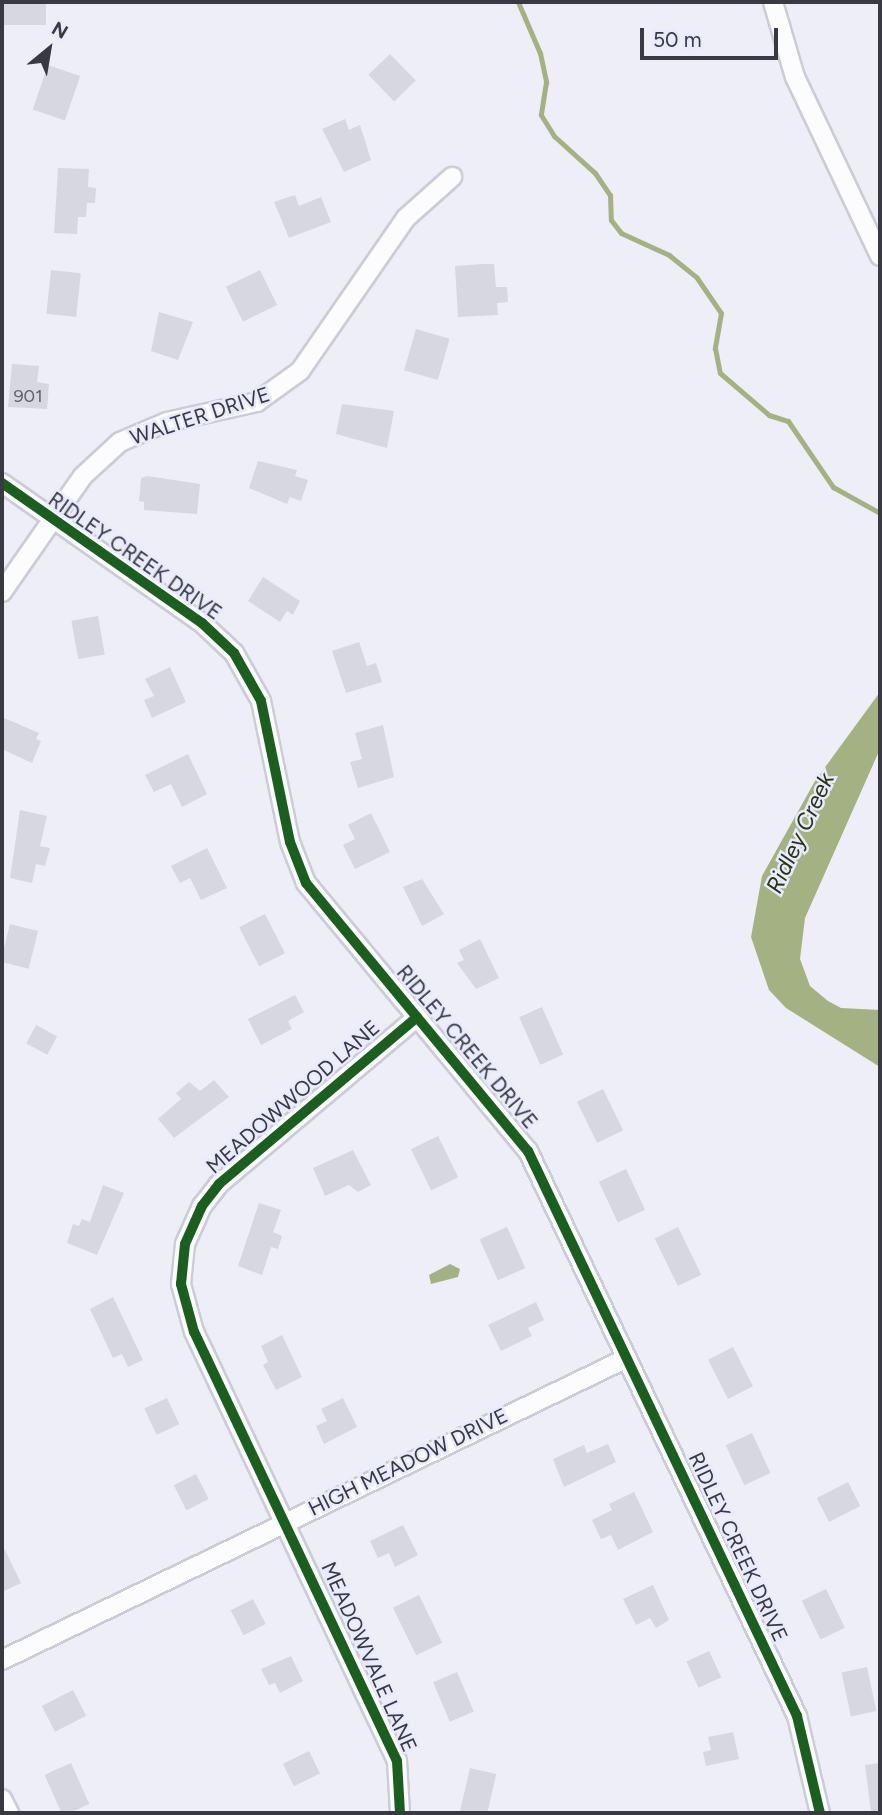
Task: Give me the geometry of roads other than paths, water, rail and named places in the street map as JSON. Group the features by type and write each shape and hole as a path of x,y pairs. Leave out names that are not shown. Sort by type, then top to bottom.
{"street":[{"path":"773,2 795,77 880,256"},
{"name":"WALTER DRIVE","path":"2,592 83,477 120,442 167,422 257,401 280,390 300,371 406,218 452,177"},
{"name":"RIDLEY CREEK DRIVE","path":"2,483 51,522 202,623 234,653 261,701 290,842 306,883 528,1151 797,1716 820,1813"},
{"name":"MEADOWWOOD LANE","path":"286,1521 194,1332 181,1284 185,1244 202,1206 219,1184 417,1017"},
{"name":"HIGH MEADOW DRIVE","path":"2,1660 627,1358"},
{"name":"MEADOWVALE LANE","path":"286,1521 397,1761 400,1813"},
{"path":"2,1799 9,1813"}],"water":[{"name":"Ridley Creek","path":"880,692 880,749 805,918 800,959 810,986 828,1001 841,1008 880,1010 880,1067 786,1008 769,990 751,937 762,876 815,781"},
{"path":"450,1264 460,1269 458,1277 431,1284 429,1275"}],"waterway":[{"path":"518,2 540,53 546,82 541,115 554,136 595,173 610,195 611,220 621,233 669,255 697,278 721,313 715,348 720,373 769,415 788,421 833,487 880,513"}]}
